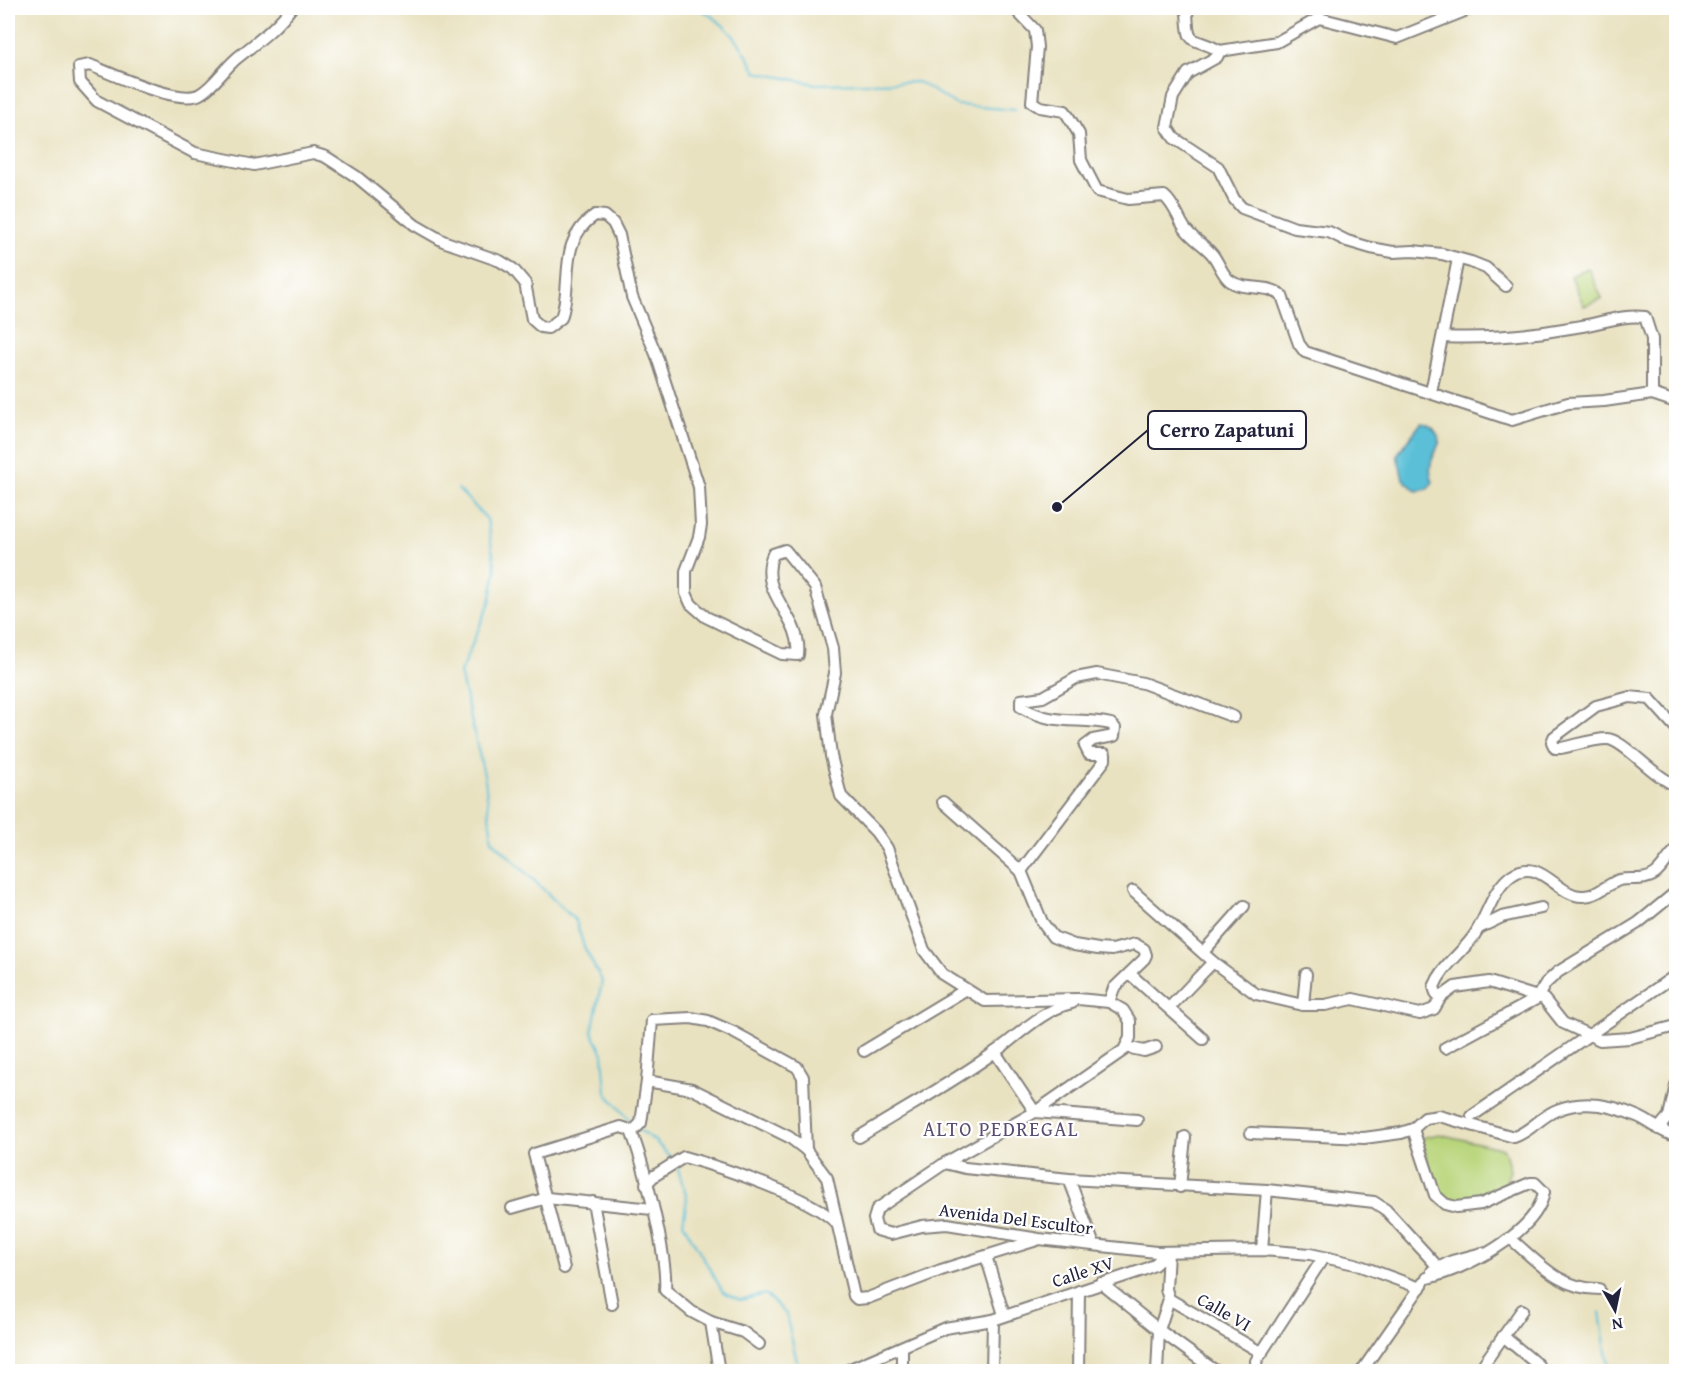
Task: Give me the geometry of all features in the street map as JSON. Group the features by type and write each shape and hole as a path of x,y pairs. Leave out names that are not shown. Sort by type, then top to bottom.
{"street":[{"path":"291,8 277,26 195,97 170,95 90,65 79,67 80,82 97,101 195,153 254,165 313,153 326,158 357,177 415,225 442,241 500,261 513,269 525,284 532,319 541,327 548,327 561,318 570,249 580,230 595,215 605,216 613,223 625,252 632,297 656,354 699,488 701,525 699,537 686,571 686,593 691,604 706,617 774,651 793,657 798,655 796,635 775,598 767,573 772,554 785,550 815,586 833,648 835,672 826,714 831,756 841,796 876,832 887,848 928,959 942,974 985,1001 1082,999 1109,1002 1123,1010 1130,1021 1131,1034 1126,1047 1144,1051 1156,1047"},
{"path":"1014,8 1035,30 1037,36 1032,102 1040,107 1065,111 1079,134 1081,160 1097,191 1128,199 1164,196 1177,211 1183,226 1196,242 1212,254 1230,281 1250,288 1278,292 1282,296 1299,344 1305,352 1431,392 1499,418 1512,420 1568,403 1604,401 1652,394 1677,402"},
{"path":"1186,8 1190,38 1194,42 1220,51 1277,42 1319,18 1397,38 1472,8"},
{"path":"1220,51 1217,57 1192,69 1182,82 1168,110 1167,127 1174,138 1218,167 1234,200 1242,208 1295,228 1329,232 1347,241 1371,248 1393,252 1413,251 1442,254 1486,268 1506,286"},
{"path":"1431,392 1458,259"},
{"path":"1443,338 1499,338 1635,316 1645,317 1650,326 1652,339 1652,394"},
{"path":"1022,871 1105,760 1105,754 1089,754 1085,746 1093,740 1114,736 1115,728 1111,724 1082,719 1055,721 1022,707 1021,700 1042,697 1076,678 1097,674 1143,683 1234,717"},
{"path":"1677,728 1650,699 1630,698 1596,706 1554,737 1552,742 1555,748 1608,739 1618,742 1637,760 1677,785"},
{"path":"943,802 1022,871 1045,929 1053,937 1074,945 1098,949 1112,950 1135,944 1144,949 1146,955 1144,959 1114,988 1109,1002"},
{"path":"1441,997 1434,990 1436,983 1450,960 1473,938 1500,888 1515,873 1523,870 1540,873 1572,894 1589,896 1623,879 1644,879 1653,875 1677,850"},
{"path":"1133,891 1204,951 1213,962 1256,994 1304,1005 1325,1005 1353,999 1420,1014 1434,1009 1441,997 1455,987 1489,982 1536,999 1544,999 1563,1023 1600,1040 1630,1038 1677,1026"},
{"path":"1444,1048 1536,999 1546,983 1558,972 1638,923 1677,892"},
{"path":"1204,951 1244,906"},
{"path":"1478,928 1502,917 1541,908"},
{"path":"1170,1007 1213,962"},
{"path":"1130,974 1170,1007 1203,1039"},
{"path":"1304,1005 1306,974"},
{"path":"1472,1116 1677,975"},
{"path":"864,1051 965,990"},
{"path":"859,1137 994,1052 1026,1027 1062,1005 1082,999"},
{"path":"759,1344 731,1327 711,1322 665,1290 666,1276 635,1128 647,1081 652,1020 697,1019 733,1032 796,1067 803,1077 806,1150"},
{"name":"Avenida Del Escultor","path":"1126,1047 1035,1112 945,1163 877,1209 874,1219 877,1230 891,1234 922,1226 947,1224 1039,1239 1168,1252 1262,1250 1323,1257 1355,1264 1419,1288"},
{"path":"994,1052 1035,1112 1137,1120"},
{"path":"647,1081 692,1089 789,1137 806,1150 827,1178 854,1296 857,1299 868,1298 1039,1239"},
{"path":"1658,1129 1669,1116 1677,1085"},
{"path":"1251,1133 1364,1138 1413,1129 1425,1118 1438,1116 1514,1137 1521,1135 1554,1111 1578,1103 1594,1104 1639,1117 1677,1137"},
{"path":"564,1268 534,1154 568,1146 621,1127 635,1128"},
{"path":"1413,1129 1435,1195 1445,1204 1468,1207 1481,1204 1524,1184 1535,1183 1544,1192 1541,1204 1511,1239 1460,1268 1427,1278"},
{"path":"1180,1187 1185,1137"},
{"path":"646,1185 666,1168 684,1157 761,1184 810,1205 836,1223"},
{"path":"945,1163 965,1168 1069,1179 1180,1187 1267,1190 1374,1202 1386,1210 1438,1268"},
{"path":"1069,1179 1094,1245"},
{"path":"1262,1250 1267,1190"},
{"path":"512,1208 547,1198 652,1209"},
{"path":"593,1202 612,1304"},
{"path":"1511,1239 1568,1285 1582,1289 1599,1289"},
{"path":"1157,1371 1159,1330 1169,1299 1166,1289 1168,1252"},
{"name":"Calle XV","path":"993,1320 1154,1265 1168,1252"},
{"path":"1361,1371 1427,1278 1438,1268 1466,1256 1485,1253"},
{"path":"986,1256 1004,1316"},
{"path":"1248,1371 1258,1362 1323,1257"},
{"path":"1101,1283 1159,1330 1217,1371"},
{"path":"1077,1371 1079,1291"},
{"name":"Calle VI","path":"1169,1299 1258,1362"},
{"path":"1478,1371 1522,1310"},
{"path":"850,1369 945,1328 993,1320 992,1371"},
{"path":"711,1322 719,1371"},
{"path":"1503,1336 1538,1365 1541,1371"},
{"path":"902,1348 902,1371"}],"green space":[{"path":"1588,268 1602,298 1584,306 1571,276"},
{"path":"1439,1134 1504,1149 1510,1170 1502,1195 1481,1204 1439,1204 1421,1138"}],"water":[{"path":"1421,423 1433,429 1440,441 1430,471 1433,482 1428,489 1416,491 1403,479 1397,455"}],"waterway":[{"path":"698,8 717,20 733,35 756,72 816,84 918,82 957,105 1015,110"},
{"path":"458,489 487,519 496,571 490,602 460,673 485,779 492,840 576,921 584,947 602,981 592,1032 603,1054 606,1093 634,1125"},
{"path":"638,1129 655,1141 672,1159"},
{"path":"677,1166 687,1198 683,1223 723,1292 740,1300 765,1294 786,1314 797,1362 793,1372"},
{"path":"1600,1312 1609,1372"}],"place":[{"name":"Cerro Zapatuni","path":"1057,507"}],"district":[{"name":"ALTO PEDREGAL","path":"1001,1129"}]}
